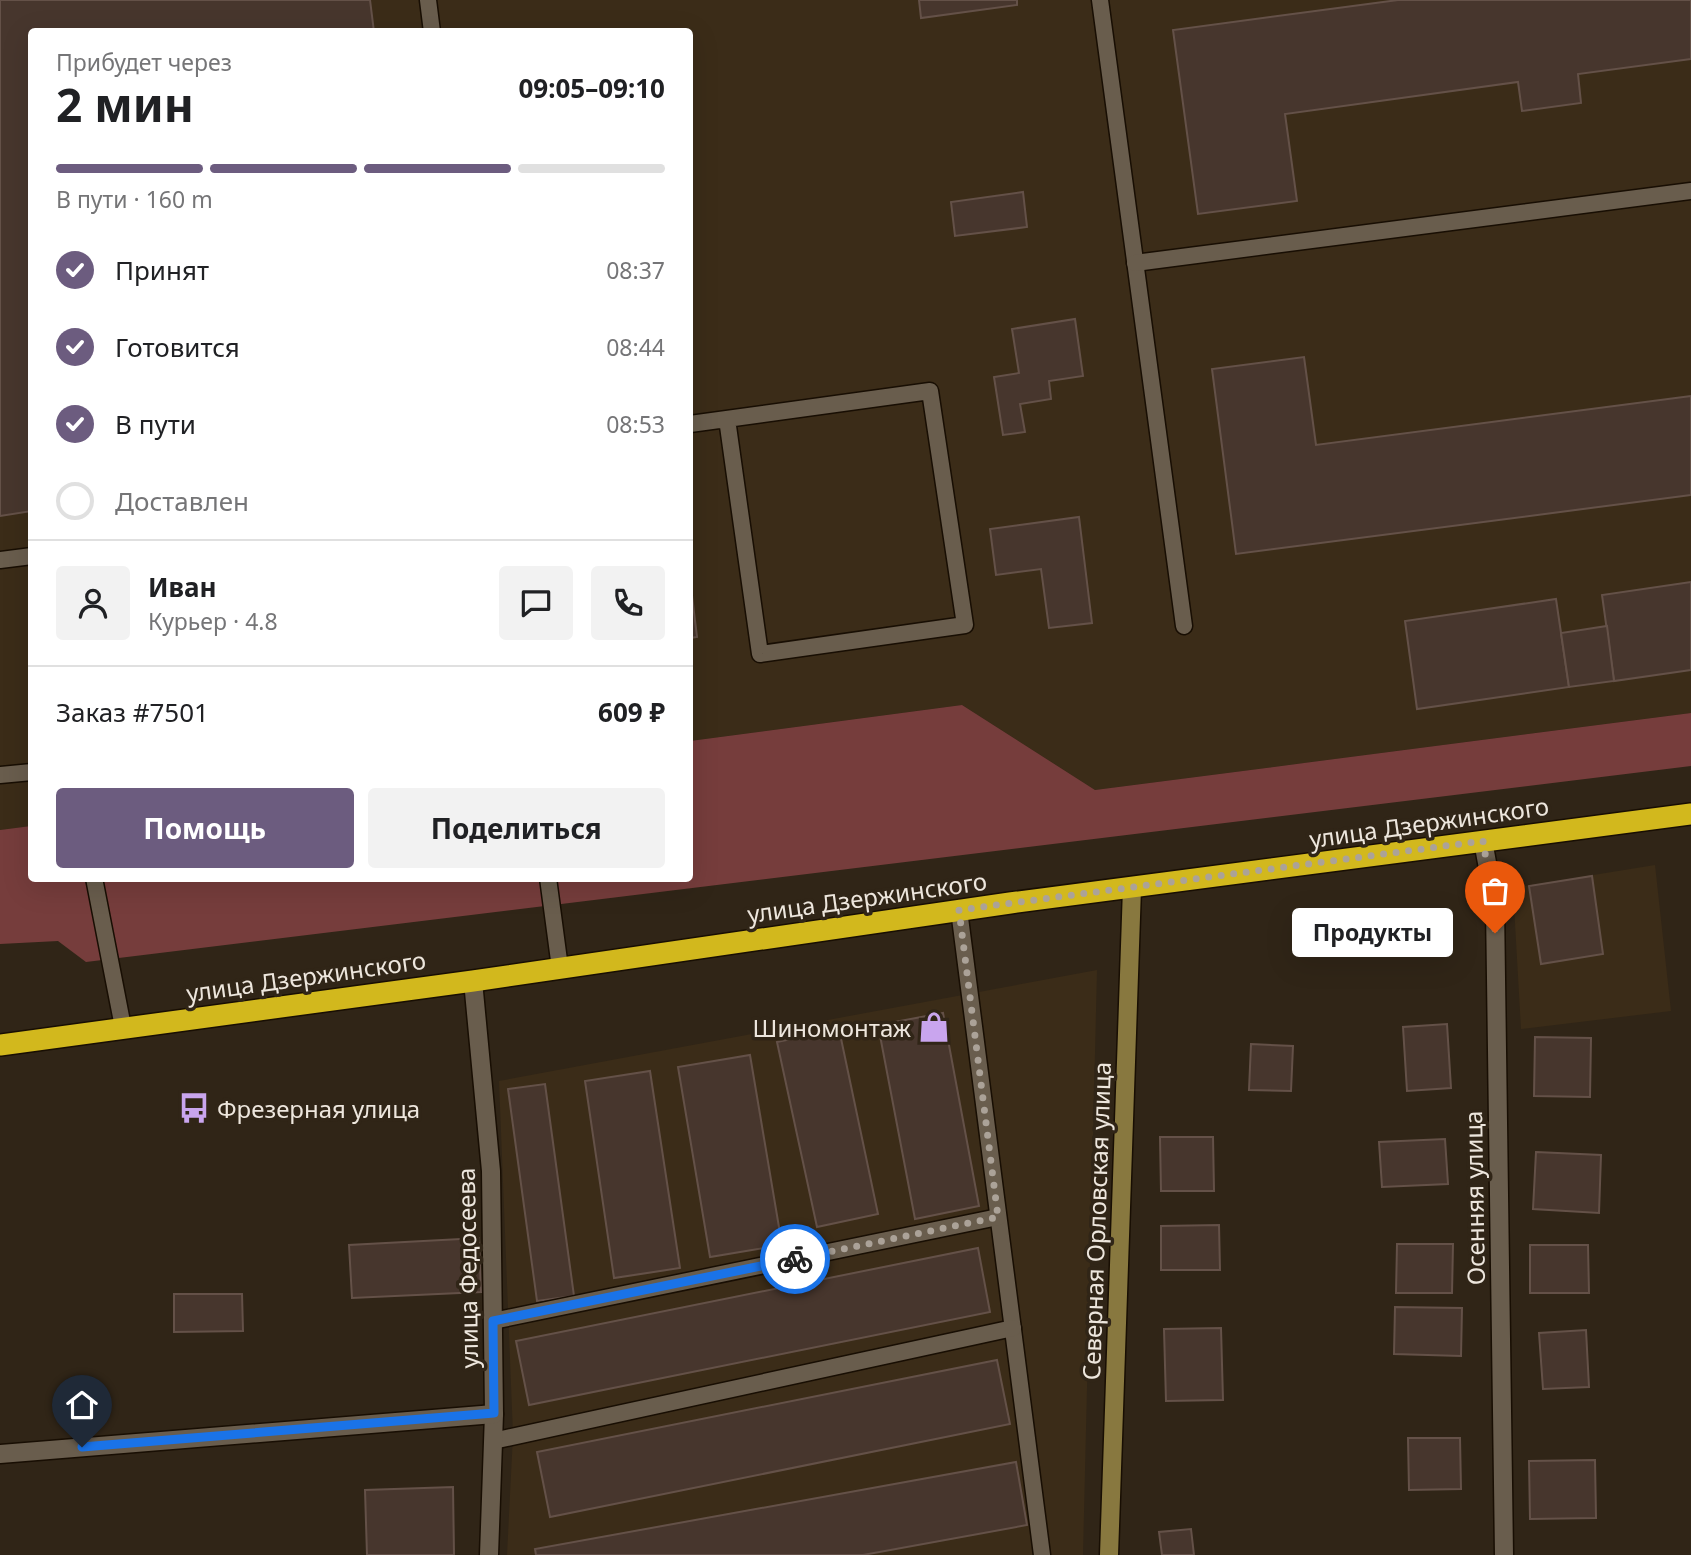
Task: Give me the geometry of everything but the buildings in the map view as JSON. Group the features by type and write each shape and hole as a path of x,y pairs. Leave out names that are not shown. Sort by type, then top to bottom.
{"highway":[{"name":"улица Дзержинского","path":"0,1045 473,981 959,910 1691,814"},
{"name":"улица Дзержинского","path":"0,1037 51,1037"}],"street":[{"name":"Осенняя улица","path":"1483,841 1494,906 1504,1555"},
{"name":"Северная Орловская улица","path":"1109,1555 1132,888"},
{"name":"улица Федосеева","path":"473,981 491,1171 494,1413 489,1555"},
{"path":"0,1454 494,1413"}],"lane":[{"path":"428,0 432,28"},
{"path":"1100,0 1184,626"},
{"path":"1135,263 1691,191"},
{"path":"693,424 930,391 965,625 760,654 727,419"},
{"path":"0,560 28,556"},
{"path":"0,775 28,772"},
{"path":"95,882 123,1027"},
{"path":"549,882 560,968"},
{"path":"959,910 1042,1555"},
{"path":"493,1321 998,1217"},
{"path":"493,1441 1013,1328"}],"shaded area":[{"path":"0,0 1691,0 1691,713 1095,790 962,705 693,741 693,28 28,28 28,826 0,830"},
{"path":"962,705 1095,790 1691,713 1691,766 86,962 58,941 0,944 0,830 28,826 28,882 693,882 693,741"},
{"path":"1655,865 1671,1011 1521,1029 1513,888"},
{"path":"1097,970 1083,1555 507,1555 513,1435 499,1081"}],"way so far":[{"path":"795,1259 998,1217 959,910 1483,841 1494,906 1495,933"}],"place":[{"name":"Продукты","path":"1495,933"},
{"name":"Шиномонтаж","path":"934,1027"},
{"name":"Фрезерная улица","path":"194,1108"}],"route":[{"path":"82,1447 494,1413 493,1321 795,1259"}]}
